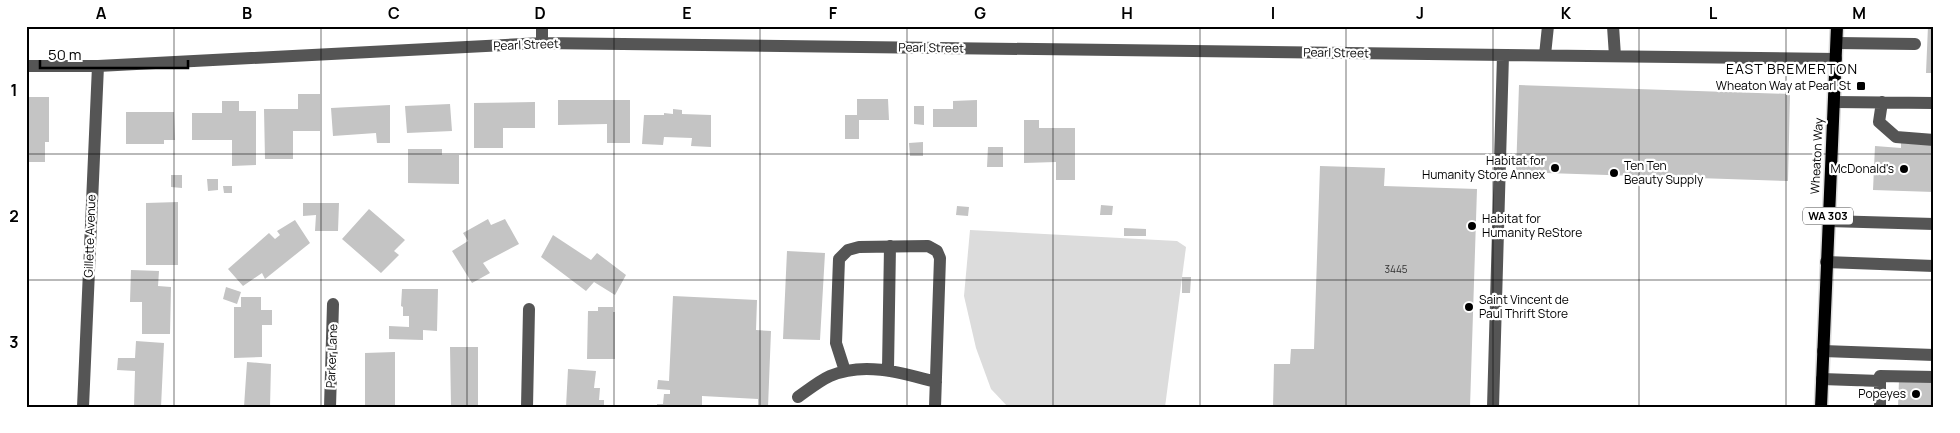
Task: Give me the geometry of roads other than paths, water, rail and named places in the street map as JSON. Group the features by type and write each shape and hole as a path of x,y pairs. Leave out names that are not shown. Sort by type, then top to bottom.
{"main road":[{"name":"Wheaton Way","path":"1821,407 1837,26"}],"street":[{"path":"542,26 542,43"},
{"path":"1545,55 1548,26"},
{"path":"1613,26 1615,56"},
{"name":"Pearl Street","path":"26,66 98,66 542,43 1836,58"},
{"path":"1836,43 1915,44"},
{"path":"1493,407 1503,55"},
{"name":"Gillette Avenue","path":"83,407 98,66"},
{"path":"1834,102 1934,103"},
{"path":"1882,102 1879,122 1896,137 1934,140"},
{"path":"1828,221 1934,224"},
{"path":"888,369 890,246"},
{"path":"845,371 836,343 839,259 848,250 859,247 928,246 936,251 940,258 936,407"},
{"path":"1826,262 1934,266"},
{"name":"Parker Lane","path":"330,407 333,304"},
{"path":"527,407 529,309"},
{"path":"1823,351 1934,355"},
{"path":"798,397 829,376 845,371 888,369 936,382"},
{"path":"1880,407 1880,376 1934,377"},
{"path":"1822,379 1880,381"}],"place":[{"name":"Wheaton Way at Pearl St","path":"1861,86"},
{"name":"Habitat for Humanity Store Annex","path":"1555,168"},
{"name":"McDonald's","path":"1904,169"},
{"name":"Ten Ten Beauty Supply","path":"1614,173"},
{"name":"Habitat for Humanity ReStore","path":"1472,226"},
{"name":"Saint Vincent de Paul Thrift Store","path":"1469,307"},
{"name":"Popeyes","path":"1916,394"}],"district":[{"name":"EAST BREMERTON","path":"1792,69"}]}
